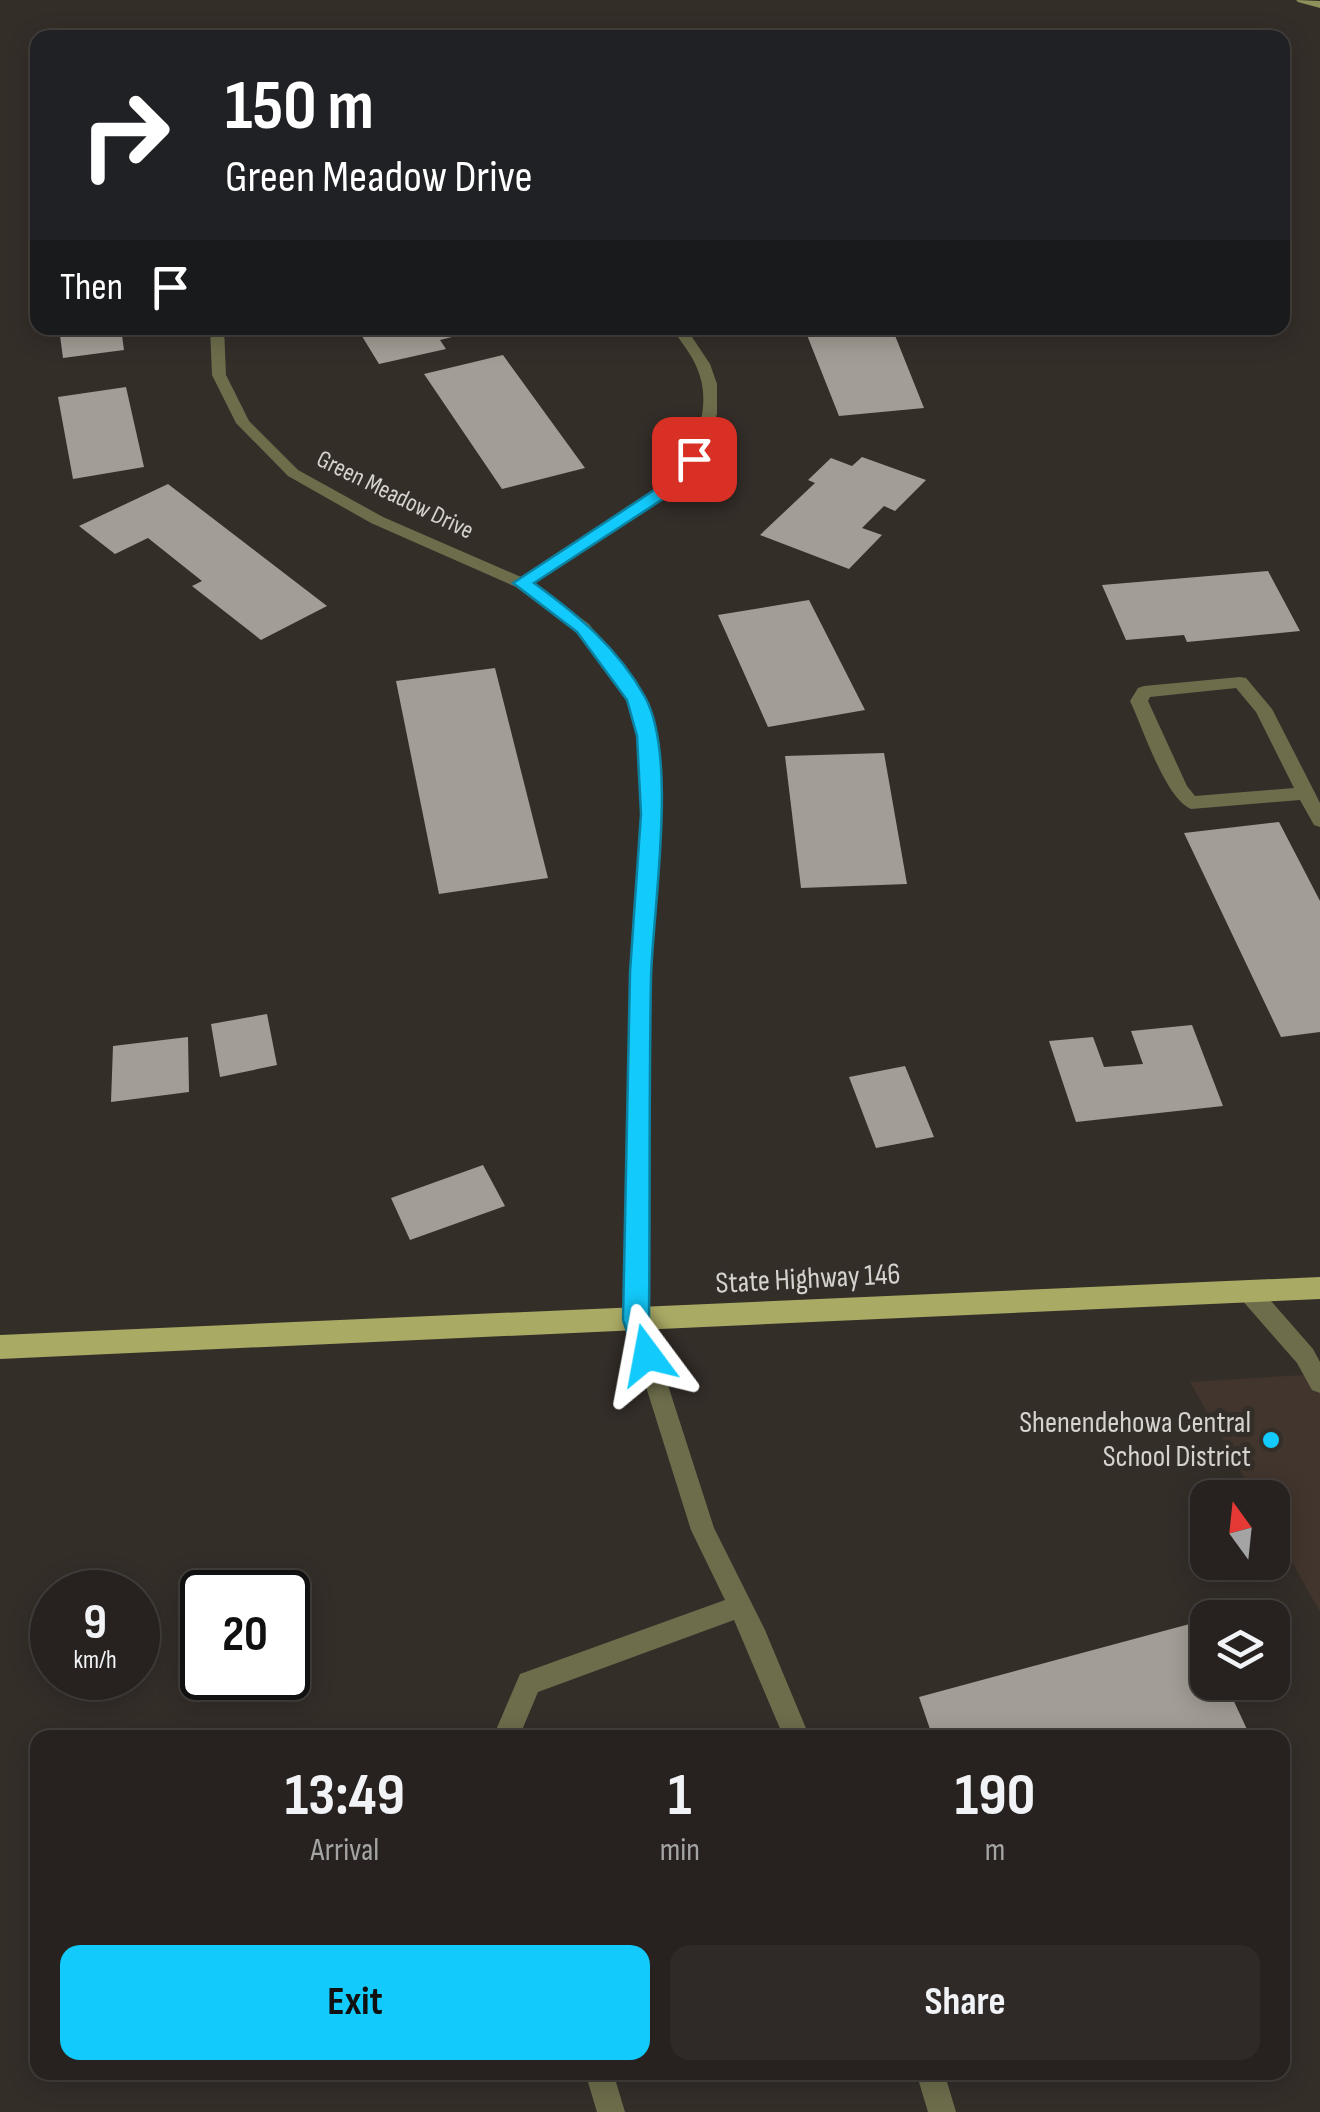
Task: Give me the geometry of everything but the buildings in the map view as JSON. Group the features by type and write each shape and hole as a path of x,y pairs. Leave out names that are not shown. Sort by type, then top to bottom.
{"main road":[{"name":"State Highway 146","path":"0,1347 1320,1288"}],"street":[{"path":"1302,0 1320,5"},
{"name":"Green Meadow Drive","path":"216,335 219,375 243,423 293,473 377,520 522,583 584,628 637,699 646,736 652,814 640,972 636,1320 703,1530 794,1730"},
{"path":"522,583 677,483 694,459 710,418 707,371 683,335"},
{"path":"1306,792 1191,803 1179,789 1138,701 1144,692 1240,682 1263,709 1306,792 1320,821"},
{"path":"1249,1292 1305,1356 1320,1383"},
{"path":"509,1730 530,1683 740,1606"},
{"path":"601,2080 611,2112"},
{"path":"932,2080 942,2112"}],"shaded area":[{"name":"Shenendehowa Central School District","path":"1320,1374 1320,1612 1290,1558 1290,1480 1245,1480 1190,1382"}],"place":[{"name":"Shenendehowa Central School District","path":"1271,1440"}],"route":[{"path":"647,1355 636,1320 640,972 652,814 646,736 637,699 584,628 522,583 677,483 694,459"}]}
